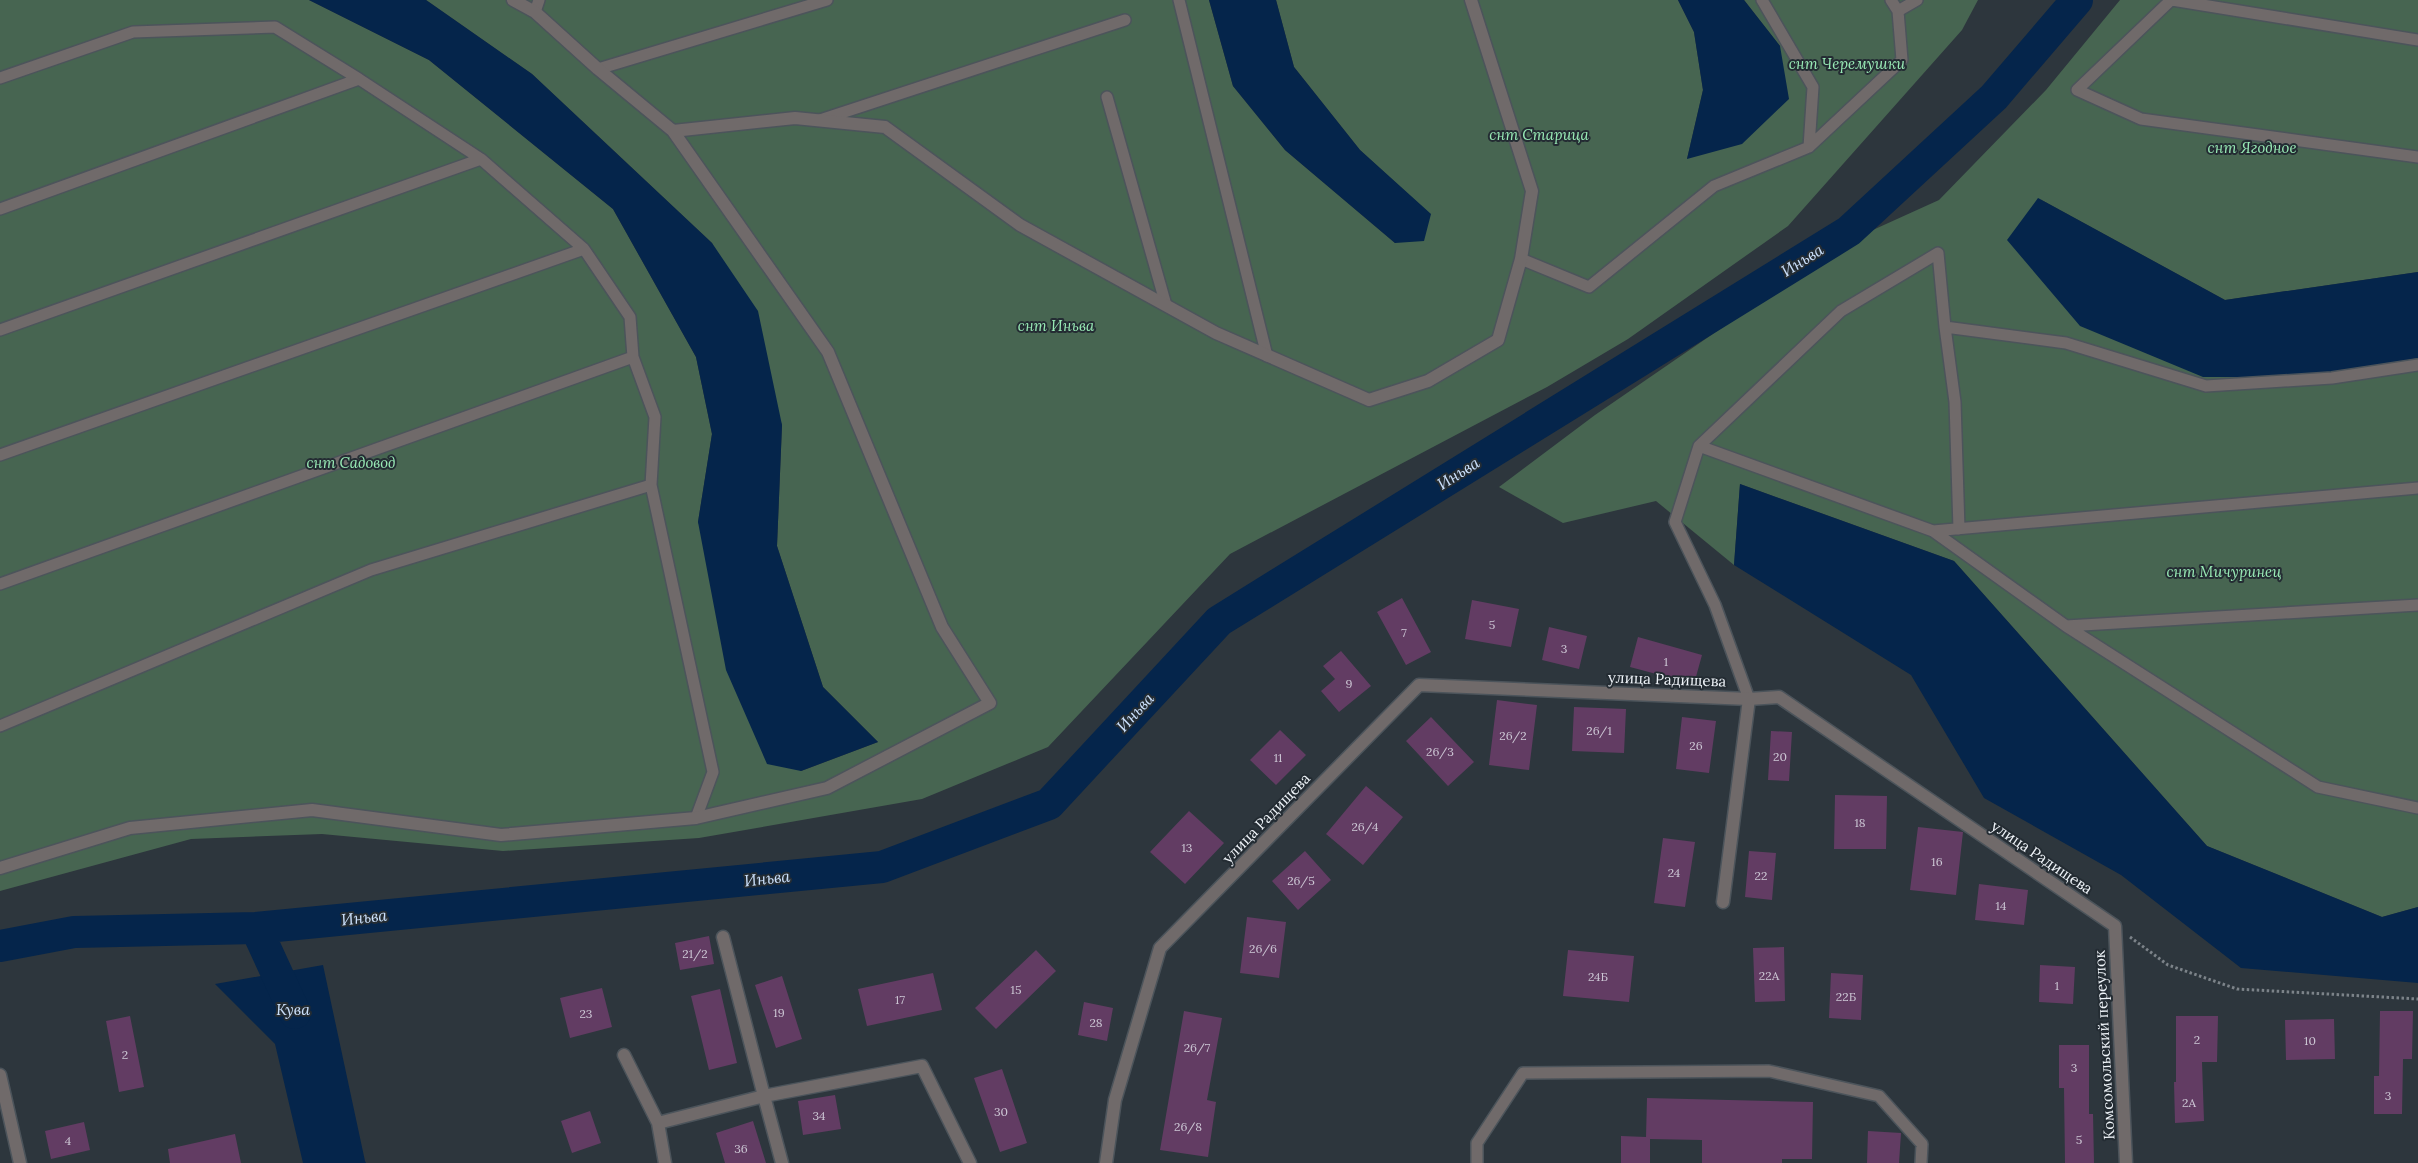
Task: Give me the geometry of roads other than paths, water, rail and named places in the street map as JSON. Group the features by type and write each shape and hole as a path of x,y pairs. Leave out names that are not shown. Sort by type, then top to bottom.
{"street":[{"path":"0,868 130,828 312,810 500,835 696,818 827,788 990,704 942,627 828,352 673,131 598,70 537,6 513,0"},
{"path":"673,131 795,118 885,127 1020,225 1216,333 1369,400 1428,381 1498,340 1521,259 1532,191 1470,0"},
{"name":"улица Радищева","path":"1106,1163 1115,1100 1160,948 1419,685 1750,699 1779,697 2115,926"},
{"path":"1723,902 1750,699"},
{"name":"Комсомольский переулок","path":"2115,926 2126,1163"},
{"path":"723,937 782,1163"},
{"path":"624,1055 658,1123 665,1163"},
{"path":"658,1123 764,1096 922,1066 970,1163"},
{"path":"0,1075 20,1163"}],"lane":[{"path":"598,70 827,0"},
{"path":"1179,0 1268,356"},
{"path":"1762,0 1813,87 1809,147"},
{"path":"1521,259 1589,287 1714,186 1809,147 1902,60 1898,11 1892,0"},
{"path":"1898,11 1918,0"},
{"path":"2418,40 2172,0 2077,90 2141,119 2418,157"},
{"path":"818,120 1125,20"},
{"path":"0,78 133,32 275,27 359,79 481,159 584,249 630,317 633,357 655,417 651,485 713,772 696,818"},
{"path":"0,209 359,79"},
{"path":"1107,97 1166,305"},
{"path":"0,330 481,159"},
{"path":"0,455 584,249"},
{"path":"1750,699 1715,606 1675,522 1699,446 1841,311 1938,253 1955,402 1959,529"},
{"path":"1945,327 2066,343 2206,386 2332,378 2418,365"},
{"path":"0,584 633,357"},
{"path":"1699,446 1933,531 2066,626 2318,787 2418,808"},
{"path":"0,726 371,570 651,485"},
{"path":"1933,531 2418,488"},
{"path":"2066,626 2418,605"},
{"path":"1477,1163 1477,1143 1523,1072 1769,1071 1879,1096 1922,1144 1920,1163"}],"water":[{"path":"309,0 426,0 532,74 712,243 758,311 782,425 777,546 823,687 878,742 801,771 767,764 726,670 698,522 712,434 696,357 613,209 429,60"},
{"path":"1209,0 1276,0 1294,67 1360,150 1431,214 1424,241 1395,243 1285,150 1233,86"},
{"path":"1678,0 1744,0 1780,46 1789,99 1742,144 1687,159 1703,90 1694,32"},
{"path":"2038,198 2225,300 2418,272 2418,358 2313,377 2203,377 2080,326 2007,240"},
{"path":"1740,484 1954,561 2207,846 2382,917 2418,907 2418,983 2241,968 2121,875 1984,798 1911,675 1734,565"},
{"name":"Кува","path":"323,965 366,1163 303,1163 275,1044 215,984"}],"waterway":[{"name":"Иньва","path":"0,946 74,932 256,928 882,867 1049,804 1219,621 1849,231 1994,97 2077,0"},
{"name":"Кува","path":"256,928 295,1013"}],"park label":[{"name":"снт Черемушки","path":"1847,63"},
{"name":"снт Старица","path":"1539,134"},
{"name":"снт Ягодное","path":"2252,147"},
{"name":"снт Иньва","path":"1056,325"},
{"name":"снт Садовод","path":"351,462"},
{"name":"снт Мичуринец","path":"2224,571"}]}
